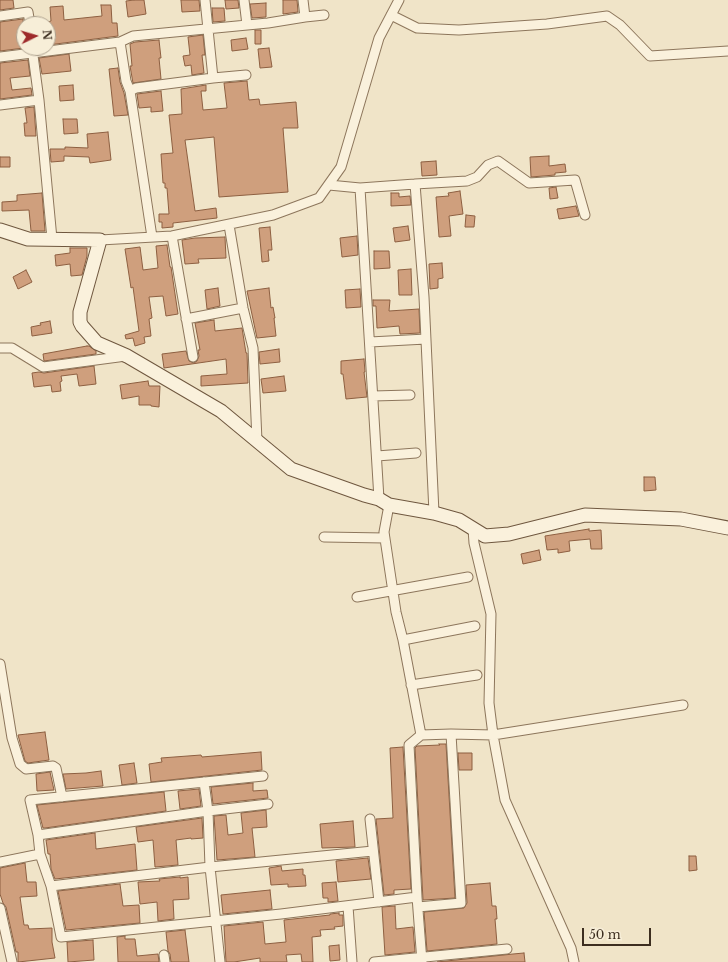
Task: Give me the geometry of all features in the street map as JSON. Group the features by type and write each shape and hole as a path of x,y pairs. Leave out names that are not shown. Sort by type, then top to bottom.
{"street":[{"path":"205,0 213,78"},
{"path":"244,0 247,25"},
{"path":"302,0 305,17"},
{"path":"0,230 28,239 100,240 172,236 273,215 319,198 341,167 379,38 398,0"},
{"path":"0,16 28,12 29,16"},
{"path":"56,49 120,42 134,36 268,23 324,15"},
{"path":"391,15 417,28 459,30 547,24 607,16 620,25 650,56 728,51"},
{"path":"120,42 126,81 130,91 152,237"},
{"path":"0,57 16,54"},
{"path":"34,56 52,239"},
{"path":"130,91 136,88 246,75"},
{"path":"0,105 39,100"},
{"path":"329,185 360,188 467,181 477,177 488,165 498,161 528,183 575,180 585,215"},
{"path":"415,184 426,339 434,513"},
{"path":"360,188 376,456 384,502 384,532 396,612 403,640 421,735"},
{"path":"229,225 243,308 253,348 256,441"},
{"path":"172,236 193,358"},
{"path":"100,240 80,312 80,322 82,326 97,343 127,356 220,411 291,469 384,502 459,520 485,536 509,534 585,515 681,519 728,528"},
{"path":"186,319 243,308"},
{"path":"370,342 426,339"},
{"path":"0,348 12,348 43,367 127,356"},
{"path":"373,396 410,395"},
{"path":"376,456 416,453"},
{"path":"473,529 474,543 491,614 489,703 493,735 505,800 571,948 574,962"},
{"path":"324,537 385,538"},
{"path":"358,597 468,578"},
{"path":"403,640 475,626"},
{"path":"0,664 12,738 20,764 26,768 53,766 56,768 62,798"},
{"path":"411,686 477,675"},
{"path":"422,960 409,745 421,735 493,735 683,705"},
{"path":"418,907 461,903 451,734"},
{"path":"264,776 62,798 30,800 38,835 40,854 51,886 60,938 417,897"},
{"path":"204,782 208,811 210,867 220,962"},
{"path":"38,835 268,804"},
{"path":"370,819 379,902"},
{"path":"51,886 210,867 373,851"},
{"path":"0,862 40,854"},
{"path":"348,906 352,962"},
{"path":"0,908 12,962"},
{"path":"374,962 422,960 507,950"}],"building":[{"path":"0,0 13,0 14,8 0,10"},
{"path":"144,0 146,14 128,17 126,1"},
{"path":"181,0 199,0 200,11 182,12"},
{"path":"225,0 238,0 239,8 226,9"},
{"path":"283,0 297,0 298,12 283,14"},
{"path":"266,3 266,17 252,18 250,4"},
{"path":"101,5 111,5 112,23 117,23 118,36 56,44 56,16 51,16 50,7 63,6 64,20 102,16"},
{"path":"212,8 224,8 225,21 213,22"},
{"path":"16,20 16,49 0,51 0,22"},
{"path":"255,30 261,30 261,44 255,44"},
{"path":"203,35 205,55 202,55 204,73 192,75 191,65 185,66 183,56 190,55 188,37"},
{"path":"246,38 248,49 232,51 231,40"},
{"path":"159,40 161,79 133,83 130,66 132,66 130,44 135,42"},
{"path":"269,48 272,67 260,68 258,49"},
{"path":"69,54 71,71 42,74 39,58"},
{"path":"28,60 30,76 10,78 12,90 31,88 32,95 0,99 0,63"},
{"path":"118,68 128,115 114,116 109,69"},
{"path":"247,81 249,100 259,99 260,105 296,102 298,128 283,128 288,192 219,197 214,137 185,140 195,211 216,208 217,218 173,223 173,227 162,228 162,222 159,222 159,214 169,214 167,188 165,188 165,183 163,183 161,154 173,153 169,115 182,114 181,89 206,85 206,91 201,91 203,110 227,108 224,83"},
{"path":"73,85 74,100 60,101 59,86"},
{"path":"161,91 163,111 151,112 151,107 139,108 137,94"},
{"path":"34,107 36,136 25,136 24,123 27,123 25,108"},
{"path":"63,119 77,119 78,133 64,134"},
{"path":"108,132 111,160 90,163 89,157 64,156 64,161 51,162 50,149 65,149 65,147 88,148 87,134"},
{"path":"549,156 549,166 565,164 566,172 555,173 555,175 531,177 530,157"},
{"path":"0,157 10,157 10,167 0,167"},
{"path":"436,161 437,175 422,176 421,162"},
{"path":"556,187 558,198 550,199 549,188"},
{"path":"460,191 463,214 449,216 451,236 439,237 436,197 449,196 448,193"},
{"path":"42,193 45,231 31,231 29,210 2,211 2,202 17,201 17,195"},
{"path":"391,193 399,193 399,197 410,196 411,205 391,206"},
{"path":"576,206 579,216 559,219 557,209"},
{"path":"466,215 475,216 474,227 465,227"},
{"path":"408,226 410,240 395,242 393,228"},
{"path":"270,227 272,250 268,250 269,261 262,262 259,228"},
{"path":"357,236 358,255 342,257 340,238"},
{"path":"225,237 226,258 198,259 199,263 185,264 182,240"},
{"path":"167,245 178,314 166,316 163,296 149,297 152,318 149,319 151,336 144,337 145,343 135,346 133,338 126,339 125,335 139,331 133,287 131,288 125,249 140,247 143,270 158,268 156,246"},
{"path":"70,248 87,248 87,256 82,275 71,276 70,264 56,266 55,255 70,253"},
{"path":"374,251 389,251 390,268 374,269"},
{"path":"442,263 443,278 438,279 438,288 430,289 429,264"},
{"path":"411,269 412,295 399,295 398,270"},
{"path":"26,270 32,282 18,289 13,277"},
{"path":"218,288 220,306 207,309 205,290"},
{"path":"269,288 271,308 273,307 275,318 276,336 257,338 247,291"},
{"path":"360,289 361,307 346,308 345,290"},
{"path":"373,300 390,300 389,311 419,309 420,333 400,334 399,326 377,328 376,306 373,306"},
{"path":"214,320 215,331 242,328 247,353 248,383 201,386 201,376 227,374 226,359 164,368 162,354 186,351 189,361 194,363 197,361 199,356 198,350 200,350 195,323"},
{"path":"50,321 52,333 32,336 31,327"},
{"path":"87,346 96,351 96,354 44,361 43,354"},
{"path":"279,349 280,362 260,364 259,352"},
{"path":"364,359 367,397 346,399 343,374 341,374 341,361"},
{"path":"94,366 96,384 79,386 77,374 61,376 61,391 52,392 51,385 34,387 32,373 44,373"},
{"path":"284,376 286,391 263,393 261,379"},
{"path":"148,381 149,386 160,386 159,407 139,405 139,396 122,399 120,385"},
{"path":"644,477 655,477 656,490 644,491"},
{"path":"589,529 589,531 601,530 602,549 591,549 590,539 569,541 570,551 558,553 558,549 547,550 545,536"},
{"path":"539,550 541,560 523,564 521,554"},
{"path":"45,732 49,760 28,763 25,761 18,735"},
{"path":"439,744 446,744 455,898 423,900 415,748 417,746 440,745"},
{"path":"403,747 411,889 394,890 394,894 384,895 376,819 393,818 390,748"},
{"path":"261,752 262,770 151,782 149,764 162,762 161,758 201,755 202,757"},
{"path":"458,753 472,753 472,770 459,770"},
{"path":"134,763 137,783 122,785 119,765"},
{"path":"101,771 103,786 66,789 63,774"},
{"path":"50,772 54,790 37,791 36,774"},
{"path":"253,783 253,791 267,790 268,798 213,804 211,787"},
{"path":"199,789 201,806 180,809 178,791"},
{"path":"164,792 166,811 45,828 43,828 37,805"},
{"path":"266,810 267,827 252,828 255,857 217,860 214,816 226,815 228,835 243,833 241,813"},
{"path":"202,818 203,838 176,840 178,865 155,867 153,840 138,842 136,827"},
{"path":"353,821 355,847 322,848 320,824"},
{"path":"95,833 96,849 135,844 137,870 55,879 51,869 50,854 48,854 46,840"},
{"path":"689,856 696,856 697,870 689,871"},
{"path":"368,858 371,879 338,882 336,861"},
{"path":"25,863 27,882 36,882 37,896 20,897 24,925 28,925 29,929 52,928 52,942 55,958 18,962 18,952 16,952 6,907 0,894 0,868"},
{"path":"281,866 282,871 303,869 306,886 288,887 288,884 271,885 269,868"},
{"path":"188,877 189,899 173,900 174,919 158,921 157,902 140,904 138,882 160,881 159,879"},
{"path":"336,882 338,901 328,902 328,898 323,898 322,883"},
{"path":"490,883 492,906 496,906 497,919 495,919 497,944 427,951 424,912 464,908 467,903 466,885"},
{"path":"120,884 123,906 139,905 140,923 66,930 58,891"},
{"path":"270,890 272,909 223,914 221,895"},
{"path":"395,906 396,929 413,927 415,952 385,955 382,907"},
{"path":"339,913 339,915 343,915 343,926 334,927 335,929 320,930 321,936 312,937 313,962 302,962 301,954 286,955 287,962 260,962 260,958 226,962 224,926 263,922 265,944 286,942 284,920"},
{"path":"185,930 189,962 171,962 166,932"},
{"path":"125,936 125,939 135,939 137,956 158,954 159,962 118,962 117,937"},
{"path":"93,940 94,960 68,962 67,942"},
{"path":"339,945 340,960 330,961 329,946"},
{"path":"524,953 525,962 437,962 513,954"}]}
